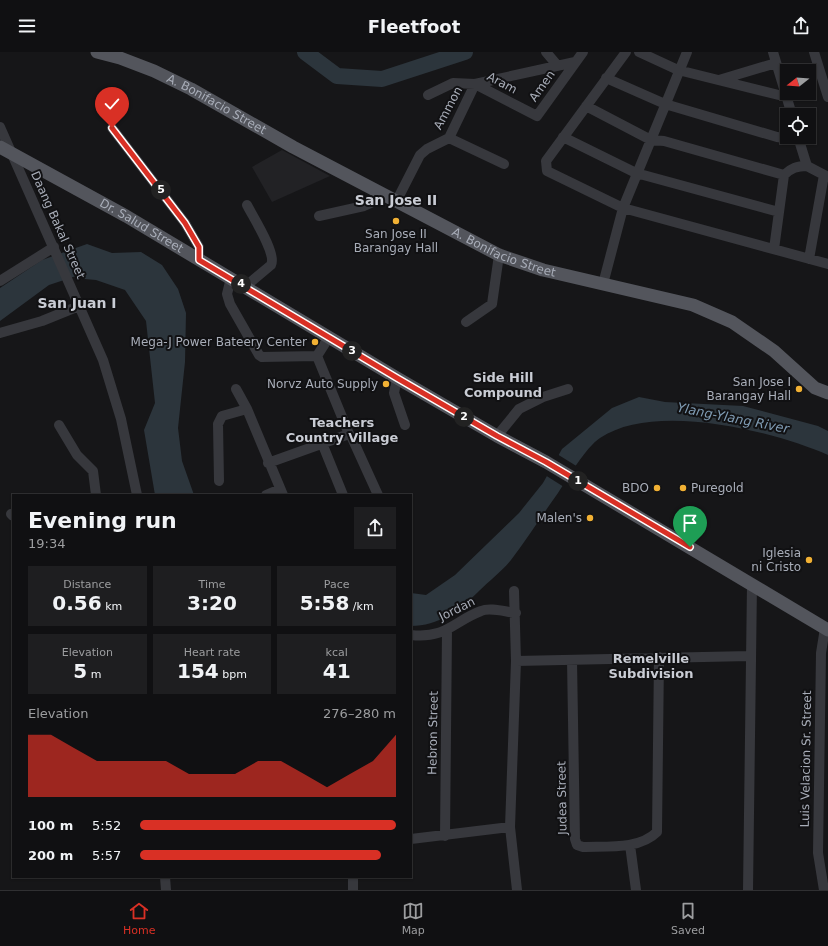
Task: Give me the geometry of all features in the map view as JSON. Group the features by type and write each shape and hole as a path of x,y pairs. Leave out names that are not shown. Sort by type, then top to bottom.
{"main road":[{"name":"A. Bonifacio Street","path":"97,52 125,55 191,89 378,193 498,255 543,270 693,305 732,322 774,351 815,388 828,393"},
{"name":"Dr. Salud Street","path":"6,150 86,193 246,286 397,378 497,436 546,462 826,629"}],"street":[{"path":"546,52 557,65"},
{"name":"Amen","path":"537,116 575,62 584,52"},
{"path":"626,52 546,161 548,171 623,208 828,264"},
{"path":"639,52 678,70 780,95"},
{"path":"603,284 623,208 686,52"},
{"path":"773,52 780,75"},
{"path":"814,52 828,96"},
{"name":"Ammon","path":"396,202 420,155 427,149 449,138 475,84 575,62"},
{"path":"718,80 776,63"},
{"path":"606,78 665,104 780,137"},
{"path":"428,95 452,83 475,84"},
{"name":"Aram","path":"475,84 537,116"},
{"path":"586,106 651,140 664,141 784,175"},
{"name":"Daang Bakal Street","path":"0,127 6,150 54,249 102,360 121,419 137,494"},
{"path":"112,128 185,223 199,247 199,260"},
{"path":"563,137 636,173 779,212"},
{"path":"449,138 504,164"},
{"path":"800,144 807,166"},
{"path":"774,249 784,175 790,169 798,166 807,166 826,176 808,259"},
{"path":"319,216 364,206 371,203 378,193"},
{"path":"246,286 271,265 273,260 270,250 247,205"},
{"path":"0,281 54,249"},
{"path":"466,322 492,304 498,255"},
{"path":"231,278 227,294 230,304 259,355 262,357 317,356"},
{"path":"0,333 42,321 79,306"},
{"path":"317,356 329,337"},
{"path":"317,356 349,434 378,494"},
{"path":"397,378 394,393 405,425"},
{"path":"236,389 247,409 268,463 282,492 271,494"},
{"path":"497,436 518,409 543,397 568,389"},
{"path":"219,481 218,424 222,416 247,409"},
{"path":"60,425 77,454 92,472 96,494"},
{"path":"268,463 349,434"},
{"path":"322,443 343,494"},
{"path":"748,890 752,584"},
{"path":"514,591 516,613 516,661 510,827 517,890"},
{"name":"Jordan","path":"412,635 422,636 447,630 482,610 516,613"},
{"name":"Luis Velacion Sr. Street","path":"824,890 818,853 821,653 826,629"},
{"name":"Hebron Street","path":"445,836 447,630"},
{"path":"516,661 750,656"},
{"name":"Judea Street","path":"572,660 575,839 577,845 583,847 630,845 651,838 657,832 659,658"},
{"path":"412,839 510,827"},
{"path":"630,845 636,890"},
{"path":"165,878 166,890"},
{"path":"353,878 353,890"}],"shaded area":[{"path":"282,150 330,176 272,202 252,167"}],"water":[{"path":"87,244 112,253 141,252 162,265 178,289 186,313 185,362 178,428 182,461 194,494 155,494 144,430 155,403 146,321 125,290 96,280 76,276 49,285 0,321 0,288 42,260"},
{"name":"Ylang-Ylang River","path":"639,397 665,402 743,406 818,426 828,431 828,455 777,437 746,429 714,424 681,421 651,422 623,427 600,438 589,448 517,552 500,572 472,598 448,616 430,623 412,626 412,593 426,595 455,575 519,513 543,483 562,449 612,408"}],"pier":[{"path":"557,454 578,467 564,487 545,475"}],"waterway":[{"path":"305,52 337,76 382,79 465,52"}],"place":[{"name":"San Jose II Barangay Hall","path":"396,221"},
{"name":"Mega-J Power Bateery Center","path":"315,342"},
{"name":"Norvz Auto Supply","path":"386,384"},
{"name":"San Jose I Barangay Hall","path":"799,389"},
{"name":"BDO","path":"657,488"},
{"name":"Puregold","path":"683,488"},
{"name":"Malen's","path":"590,518"},
{"name":"Iglesia ni Cristo","path":"809,560"}],"district":[{"name":"San Jose II","path":"396,200"},
{"name":"San Juan I","path":"77,303"},
{"name":"Side Hill Compound","path":"503,384"},
{"name":"Teachers Country Village","path":"342,430"},
{"name":"Remelville Subdivision","path":"651,666"}],"route":[{"path":"112,128 160,188 185,223 199,247 199,260 246,286 397,378 497,436 546,462 690,547"}]}
